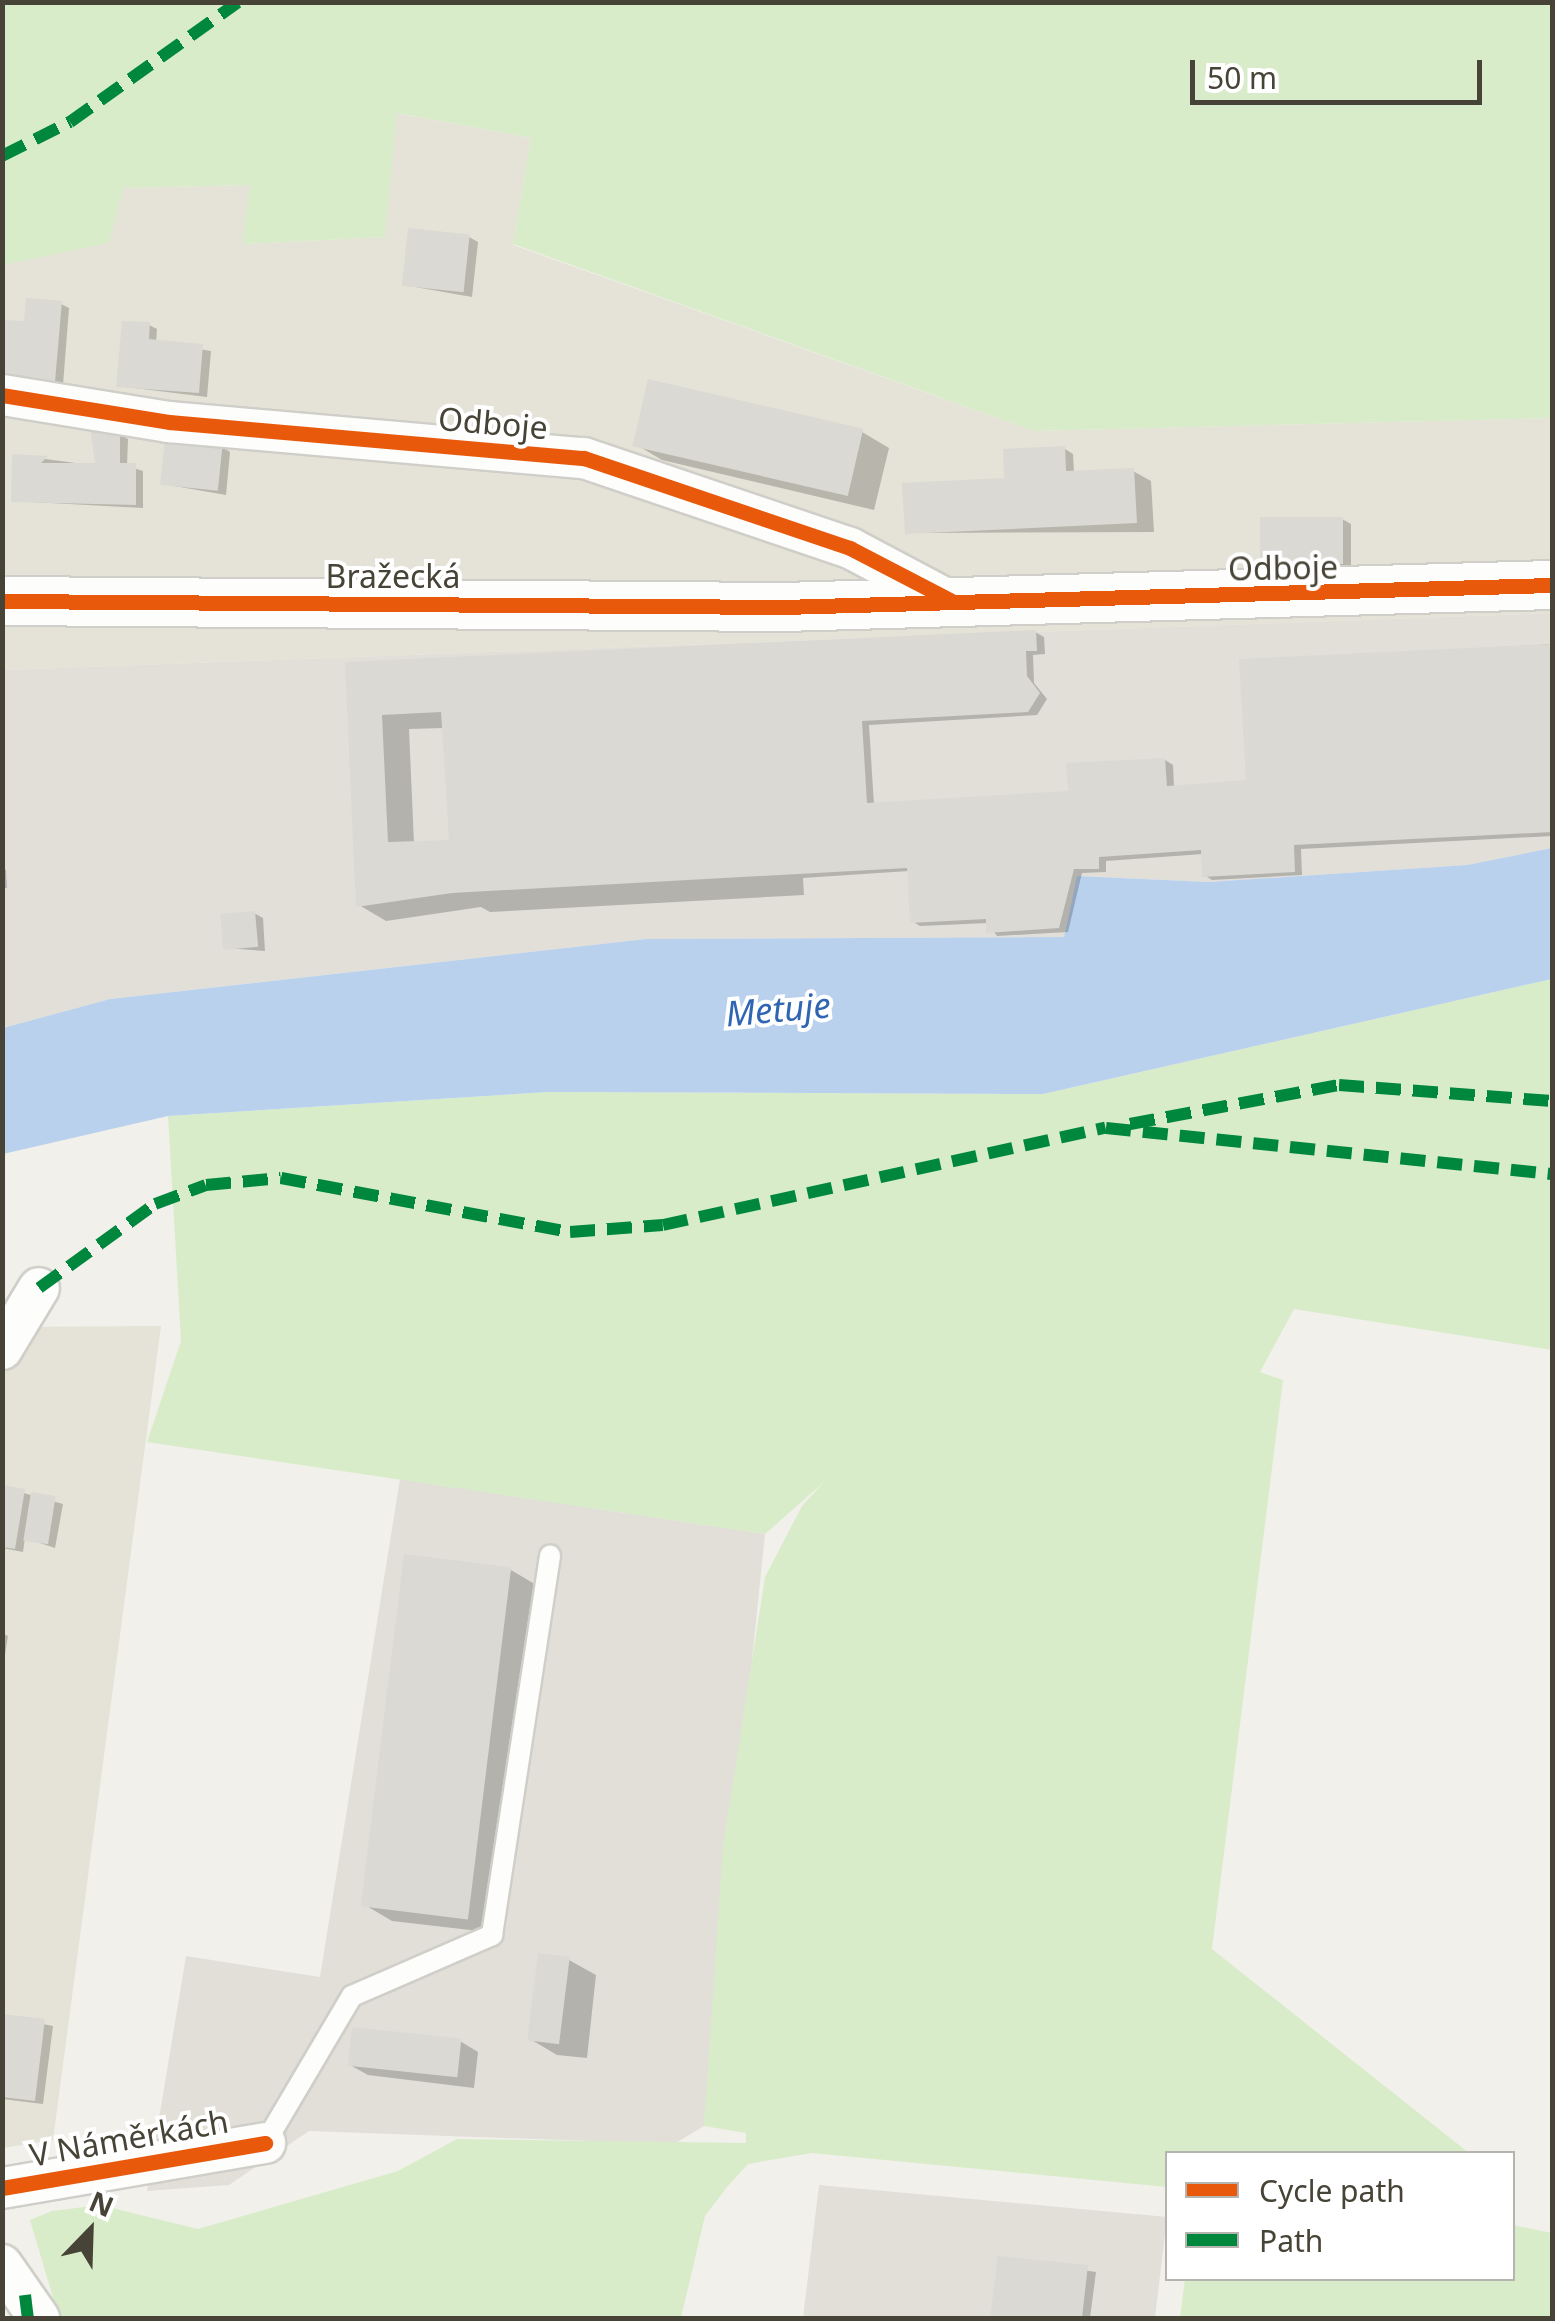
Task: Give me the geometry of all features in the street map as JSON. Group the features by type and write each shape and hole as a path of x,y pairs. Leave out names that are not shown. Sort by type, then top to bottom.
{"street":[{"name":"Odboje","path":"2,395 169,422 584,458 850,548 954,603"},
{"name":"Odboje","path":"783,607 1552,584"},
{"name":"Bražecká","path":"2,600 783,607"},
{"path":"2,1349 38,1288"},
{"name":"V Náměrkách","path":"2,2188 265,2142"},
{"path":"2,2265 39,2318"}],"lane":[{"path":"265,2142 352,1996 492,1935 550,1555"}],"shaded area":[{"path":"396,113 531,138 513,245 1034,431 1552,418 1552,613 3,670 2,265 109,243 122,188 251,185 243,244 385,237"},
{"path":"1552,613 1552,848 1467,865 1208,882 1077,876 1064,937 646,939 110,999 3,1028 3,670"},
{"path":"161,1326 53,2140 3,2148 3,1327"},
{"path":"400,1479 765,1534 704,2126 674,2144 309,2131 229,2185 147,2191 186,1956 320,1977"},
{"path":"819,2185 1165,2217 1155,2318 803,2318"}],"green space":[{"path":"3,2 1552,3 1552,418 1034,431 513,244 531,138 397,113 385,237 242,244 250,185 123,188 109,243 3,265"},
{"path":"1552,979 1552,1350 1294,1309 1260,1372 1283,1380 1212,1949 1466,2151 1165,2151 1165,2187 812,2153 748,2164 727,2187 705,2216 681,2318 59,2318 30,2220 52,2211 100,2205 198,2229 398,2171 457,2139 746,2143 746,2133 704,2126 723,1846 765,1577 802,1506 824,1482 765,1534 147,1442 181,1341 168,1116 548,1092 1043,1094"},
{"path":"1515,2225 1552,2233 1552,2318 1180,2318 1185,2281 1515,2281"}],"water":[{"name":"Metuje","path":"1552,848 1552,979 1043,1094 548,1092 168,1116 3,1154 3,1028 110,999 646,939 1064,937 1077,876 1208,882 1467,865"}],"building":[{"path":"408,228 470,234 464,292 402,286"},
{"path":"26,298 62,301 55,382 2,378 2,320 24,321"},
{"path":"122,321 150,322 149,339 203,344 199,393 116,387"},
{"path":"648,379 863,429 848,496 632,446"},
{"path":"90,429 120,432 120,463 136,463 136,505 11,502 12,454 48,456 41,463 95,463"},
{"path":"165,438 223,444 218,491 160,485"},
{"path":"1065,446 1066,471 1134,468 1137,523 905,534 902,483 1004,478 1003,449"},
{"path":"1260,517 1343,517 1343,564 1260,564"},
{"path":"1036,630 1037,651 1026,651 1027,676 1040,693 1028,712 862,721 867,803 1068,791 1066,763 1165,758 1167,786 1246,780 1239,659 1552,644 1552,832 1294,845 1295,872 1202,877 1201,850 1099,857 1099,869 1074,869 1059,928 986,933 986,919 910,923 907,868 452,893 356,907 345,662","holes":["441,712 449,840 388,842 382,715"]},
{"path":"255,911 258,947 223,950 220,914"},
{"path":"2,1485 25,1489 15,1549 2,1547"},
{"path":"31,1492 56,1496 48,1544 23,1540"},
{"path":"404,1554 511,1567 468,1920 361,1906"},
{"path":"538,1953 570,1957 559,2044 527,2040"},
{"path":"2,2014 45,2019 35,2101 2,2097"},
{"path":"352,2027 461,2038 457,2077 348,2066"},
{"path":"998,2256 1088,2265 1082,2318 990,2318"}],"marked path":[{"path":"2,156 70,122 238,2"},
{"path":"1130,1124 1339,1085 1552,1101"},
{"path":"39,1288 155,1204 206,1185 281,1178 570,1232 663,1225 1106,1128 1552,1174"},
{"path":"25,2295 28,2318"}],"cycle path":[{"path":"2,395 169,422 584,458 850,548 950,600"},
{"path":"2,601 783,607 1552,585"},
{"path":"2,2188 265,2143"}]}
